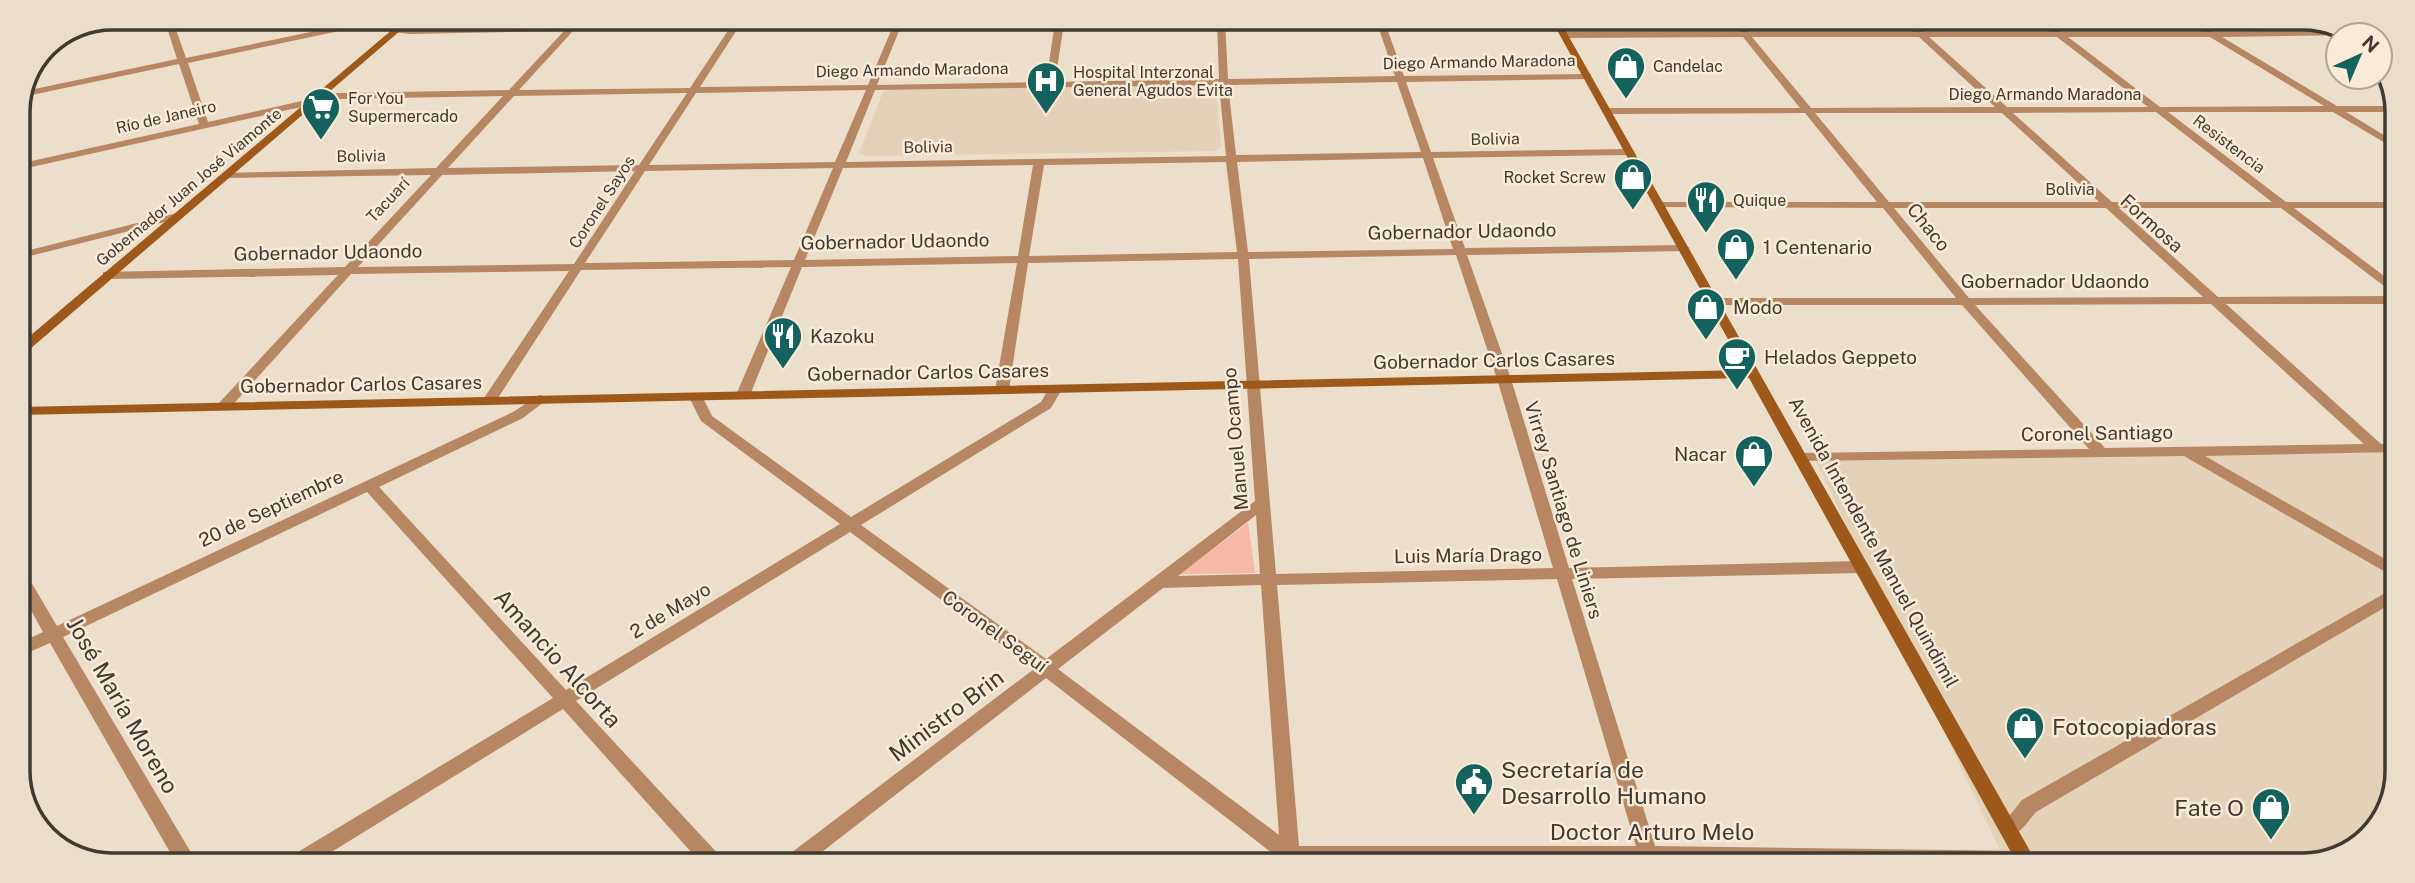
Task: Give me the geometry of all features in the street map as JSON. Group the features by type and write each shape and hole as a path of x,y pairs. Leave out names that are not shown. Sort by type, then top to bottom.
{"street":[{"path":"172,30 204,125"},
{"path":"32,92 333,30"},
{"name":"Gobernador Juan José Viamonte","path":"30,342 398,30"},
{"name":"Tacuarí","path":"223,406 569,30"},
{"name":"Coronel Sayos","path":"489,401 733,30"},
{"path":"743,396 895,30"},
{"path":"1050,83 1058,30"},
{"name":"Manuel Ocampo","path":"1221,30 1223,81 1242,254 1290,853"},
{"name":"Virrey Santiago de Liniers","path":"1383,30 1504,379 1648,853"},
{"name":"Avenida Intendente Manuel Quindimil","path":"1562,30 2021,853"},
{"name":"Chaco","path":"1741,30 1965,301 2100,452"},
{"name":"Formosa","path":"1916,30 2106,205 2376,447"},
{"name":"Resistencia","path":"2054,30 2385,283"},
{"path":"2205,30 2385,140"},
{"path":"1565,35 2324,34"},
{"name":"Diego Armando Maradona","path":"320,97 1588,76"},
{"name":"Río de Janeiro","path":"30,164 320,97"},
{"name":"Diego Armando Maradona","path":"1608,111 2385,109"},
{"name":"Bolivia","path":"228,175 1630,152"},
{"path":"1002,390 1039,161"},
{"name":"Bolivia","path":"1660,205 2385,205"},
{"path":"30,253 177,216"},
{"name":"Gobernador Udaondo","path":"107,275 1684,248"},
{"name":"Gobernador Udaondo","path":"1714,302 2385,300"},
{"name":"Gobernador Carlos Casares","path":"30,411 1754,374"},
{"name":"2 de Mayo","path":"313,853 1046,405 1055,389"},
{"name":"Coronel Seguí","path":"696,397 706,418 1047,669 1282,853"},
{"name":"20 de Septiembre","path":"30,645 517,415 539,399"},
{"name":"Coronel Santiago","path":"1801,458 2385,447"},
{"path":"2186,451 2385,566"},
{"name":"Amancio Alcorta","path":"369,485 705,853"},
{"name":"Ministro Brin","path":"806,853 1261,504"},
{"name":"Luis María Drago","path":"1160,582 1861,567"},
{"name":"José María Moreno","path":"30,594 181,853"},
{"path":"2008,829 2029,806 2385,599"}],"shaded area":[{"name":"Hospital Interzonal General Agudos Evita","path":"1216,87 1221,147 1214,151 865,156 859,153 883,92 889,90"},
{"path":"2385,452 2385,782 2377,807 2361,829 2349,839 2314,853 2001,853 1813,455"},
{"path":"1248,523 1255,573 1180,574"}],"place":[{"name":"Candelac","path":"1626,100"},
{"name":"Hospital Interzonal General Agudos Evita","path":"1046,115"},
{"name":"For You Supermercado","path":"321,141"},
{"name":"Rocket Screw","path":"1633,211"},
{"name":"Quique","path":"1706,234"},
{"name":"1 Centenario","path":"1736,281"},
{"name":"Modo","path":"1706,341"},
{"name":"Kazoku","path":"783,370"},
{"name":"Helados Geppeto","path":"1737,391"},
{"name":"Nacar","path":"1754,488"},
{"name":"Fotocopiadoras","path":"2025,760"},
{"name":"Secretaría de Desarrollo Humano","path":"1474,816"},
{"name":"Fate O","path":"2271,841"}]}
